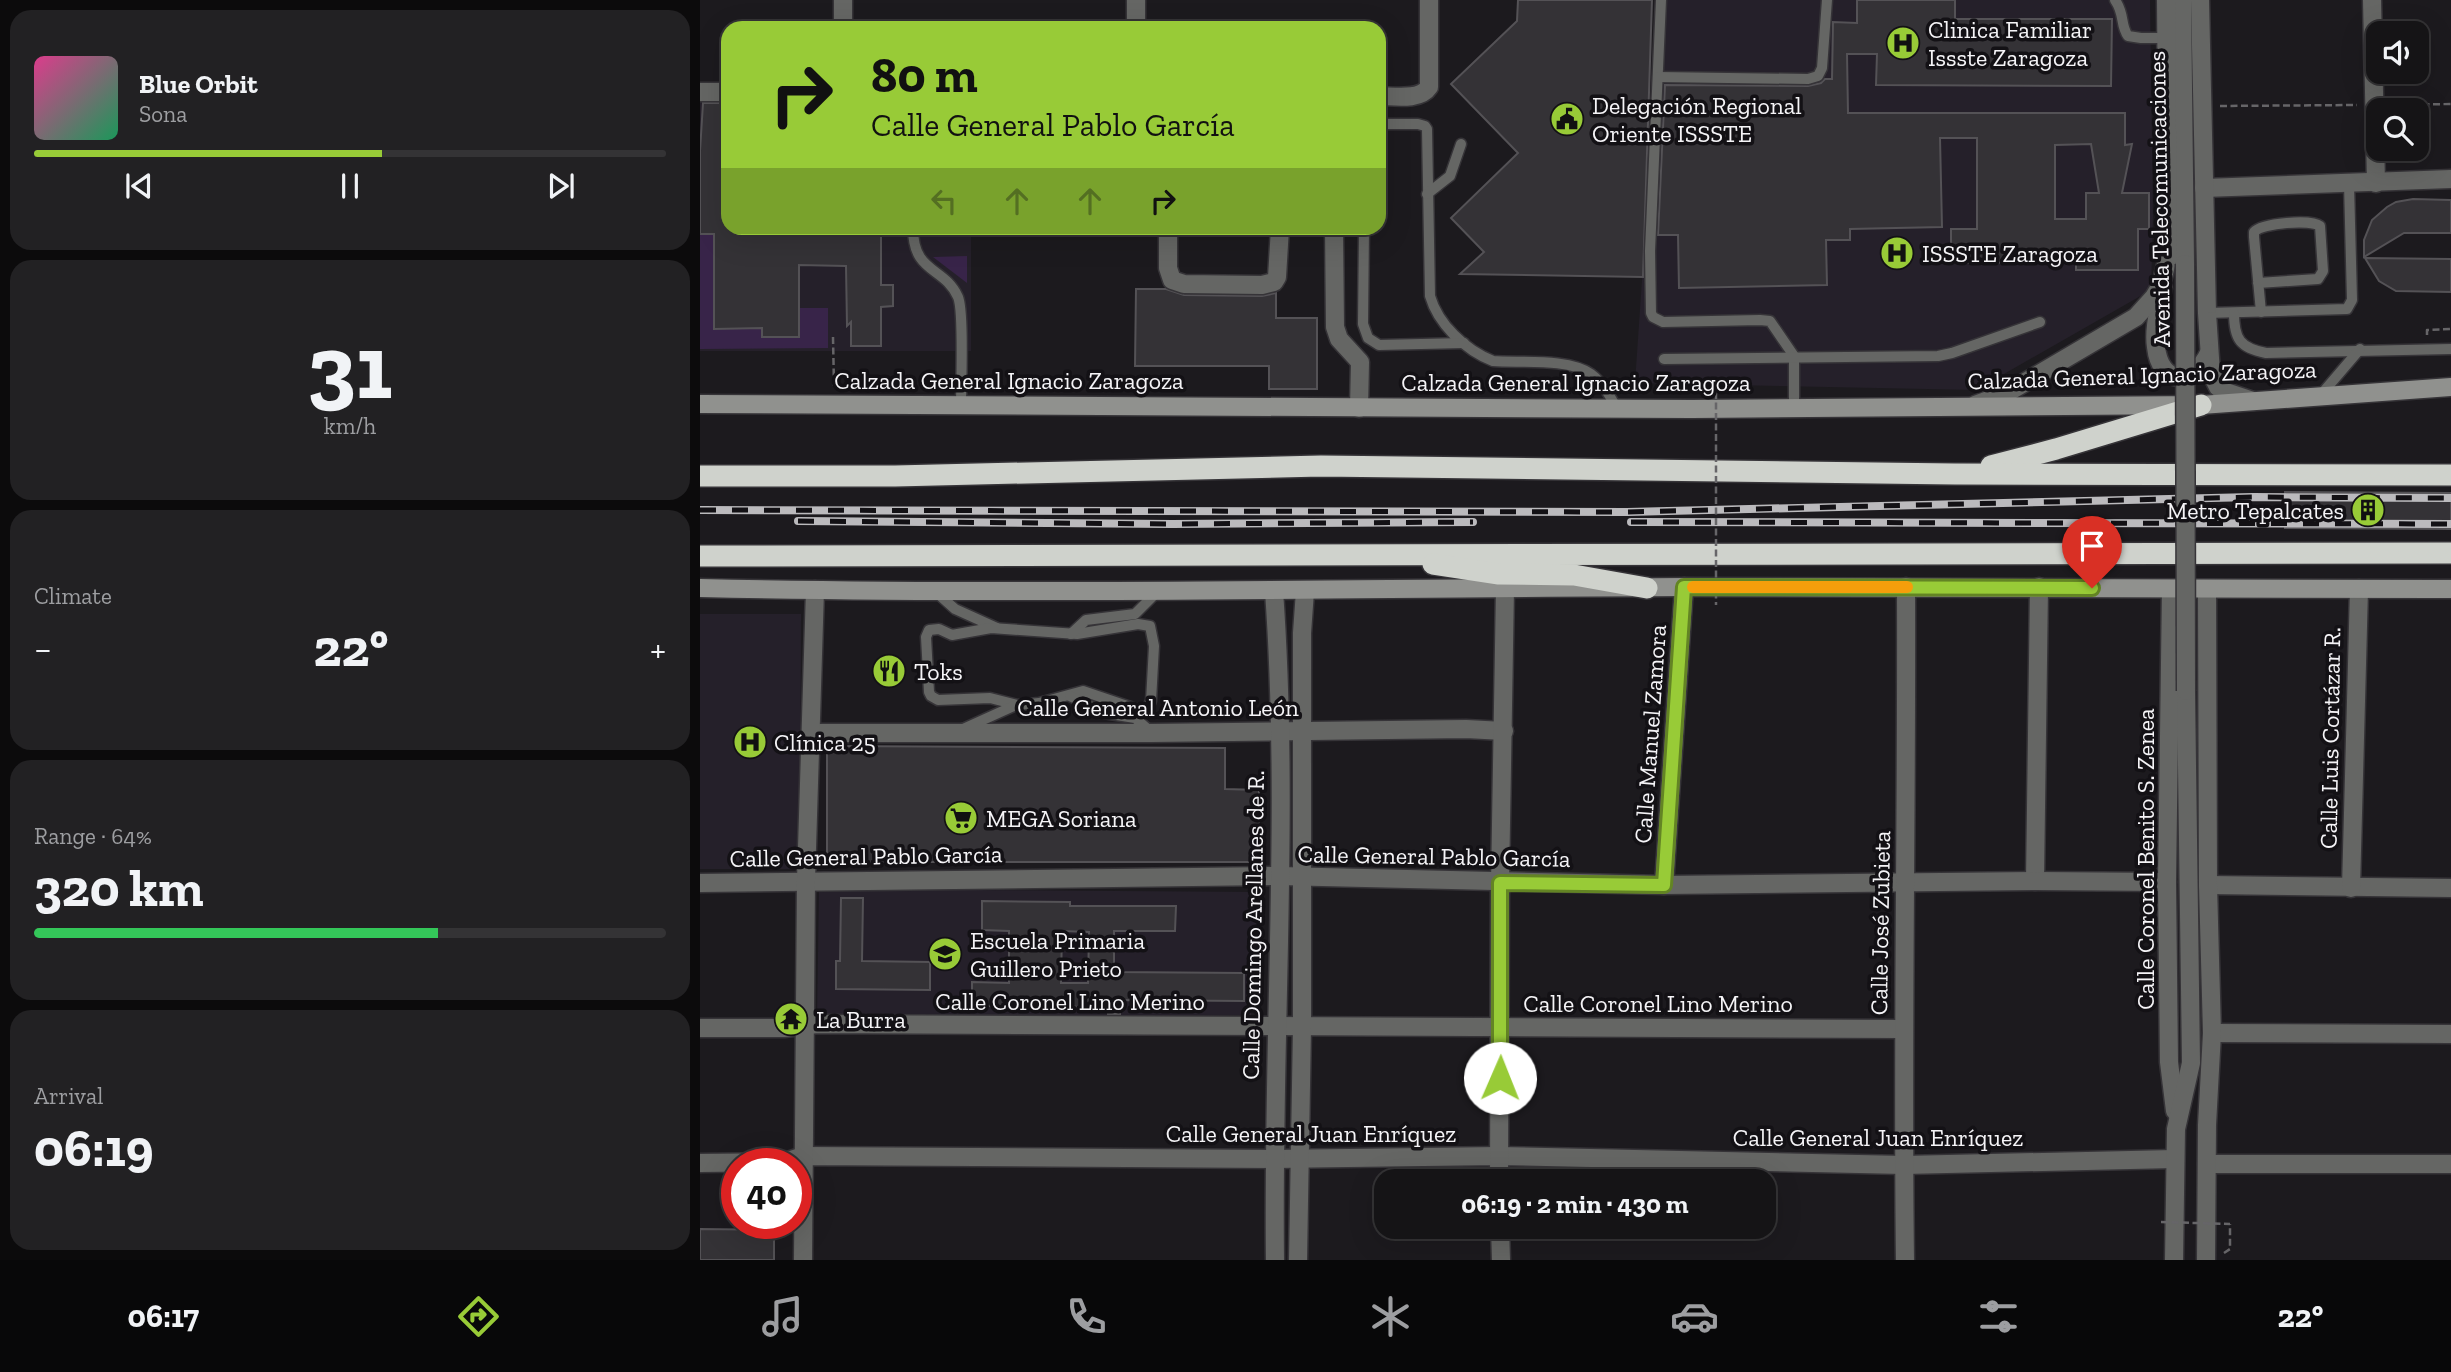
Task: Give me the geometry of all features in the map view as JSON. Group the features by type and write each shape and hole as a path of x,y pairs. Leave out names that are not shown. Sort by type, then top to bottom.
{"highway":[{"path":"1955,474 2056,449 2201,405"},
{"path":"700,476 895,476 1321,466 1955,474 2451,475"},
{"path":"700,556 2451,552"},
{"path":"1365,553 1499,574 1574,575 1647,587"}],"main road":[{"name":"Calzada General Ignacio Zaragoza","path":"700,404 1794,409 2201,405 2451,387"},
{"path":"700,588 935,592 1647,587 2451,589"}],"street":[{"path":"843,0 843,21"},
{"path":"1136,0 1136,21"},
{"path":"1386,96 1426,92 1430,80 1429,0"},
{"name":"Avenida Telecomunicaciones","path":"1968,407 1989,402 2005,394 2136,317 2154,297 2165,276 2168,257 2166,0"},
{"name":"Avenida Telecomunicaciones","path":"2182,0 2186,691"},
{"name":"Avenida Telecomunicaciones","path":"2200,0 2203,188 2211,373 2218,387 2230,394 2256,402"},
{"path":"2372,0 2375,98"},
{"path":"700,92 721,92"},
{"path":"2376,161 2376,183"},
{"path":"2203,188 2451,179"},
{"path":"1168,235 1168,268 1172,280 1184,284 1262,285 1274,282 1277,277 1280,235"},
{"path":"1334,235 1335,327 1339,339 1360,362 1359,408"},
{"path":"2165,276 2155,344 2163,365 2174,375 2189,376 2200,369 2209,353"},
{"name":"Calle Manuel Zamora","path":"1664,885 1684,587"},
{"name":"Calle José Zubieta","path":"1905,1260 1903,1029 1907,883 1906,587"},
{"path":"2035,881 2039,587"},
{"path":"1499,1169 1505,588"},
{"name":"Calle Coronel Benito S. Zenea","path":"2171,589 2167,882 2169,1062 2176,1129"},
{"name":"Calle Luis Cortázar R.","path":"2351,888 2359,589"},
{"path":"803,1148 806,880 815,590"},
{"name":"Calle Coronel Benito S. Zenea","path":"2206,1260 2207,1125 2212,1033 2208,886 2207,590"},
{"name":"Calle Domingo Arellanes de R.","path":"1274,591 1281,731 1274,1159 1275,1260"},
{"name":"Calle Domingo Arellanes de R.","path":"1298,1260 1302,1027 1302,633 1305,591"},
{"path":"1278,635 1302,633"},
{"path":"2170,655 2181,646 2189,644 2204,649 2207,654"},
{"name":"Calle Coronel Benito S. Zenea","path":"2174,1260 2176,1129 2191,1063 2186,691"},
{"name":"Calle General Antonio León","path":"812,733 1504,731"},
{"name":"Calle General Pablo García","path":"700,883 1279,876 1664,885 2167,882"},
{"path":"2208,886 2451,888"},
{"name":"Calle Coronel Lino Merino","path":"700,1028 784,1028 804,1024 1903,1029"},
{"path":"2212,1033 2451,1034"},
{"name":"Calle Coronel Benito S. Zenea","path":"2191,1063 2207,1125"},
{"name":"Calle General Juan Enríquez","path":"812,1156 1274,1159 1498,1156 1904,1165 2174,1159"},
{"name":"Calle General Juan Enríquez","path":"700,1163 721,1163"},
{"path":"2207,1164 2451,1164"},
{"path":"803,1239 803,1260"},
{"path":"1500,1239 1501,1260"}],"lane":[{"path":"1661,0 1650,251 1650,307 1653,317 1664,322 1770,321 1794,356 1794,409"},
{"path":"1658,77 1808,79 1818,76 1822,68 1827,0"},
{"path":"2115,0 2123,16 2124,32 2128,36 2167,38"},
{"path":"1386,124 1425,126 1430,296 1434,309 1447,327 1481,356 1493,361 1578,367 1591,374 1606,389 1618,409"},
{"path":"1427,194 1450,176 1461,144"},
{"path":"2207,313 2342,310 2351,305 2349,184"},
{"path":"2258,283 2318,279 2323,271 2320,226 2311,222 2258,227 2253,237 2261,312"},
{"path":"913,235 919,258 951,287 960,304 961,406"},
{"path":"1364,235 1363,324 1368,338 1379,345 1464,343"},
{"path":"2234,313 2236,335 2243,345 2266,353 2451,349"},
{"path":"1664,359 1938,356 2040,322"},
{"path":"2319,398 2360,349"},
{"path":"1071,634 1086,620 1135,614 1158,591"},
{"path":"935,592 955,609 998,629"},
{"path":"1146,624 1153,632 1154,646 1151,701 1142,711 1083,691 1039,704 1017,705 990,698 939,700 931,696 926,638 929,630 939,629 952,635 998,629 1071,634 1146,624"},
{"path":"1070,696 1104,713 1135,718 1152,733"},
{"path":"956,732 1017,705"}],"path":[{"path":"2429,104 2451,104"},
{"path":"2203,106 2366,105"},
{"path":"2427,330 2451,330"},
{"path":"833,338 834,405"},
{"path":"1716,393 1716,605"},
{"path":"2161,1222 2230,1224 2230,1249"}],"shaded area":[{"name":"ISSSTE Zaragoza","path":"1661,0 2150,0 2153,217 2151,290 1976,390 1635,383"},
{"path":"700,97 721,97 721,235 971,235 971,351 700,351"},
{"path":"700,234 714,234 714,329 749,329 748,274 762,274 763,337 799,337 799,308 828,308 828,348 700,349"},
{"path":"967,256 967,283 933,257"},
{"name":"Clínica 25","path":"700,614 801,614 800,869 700,869"},
{"path":"819,889 1258,892 1251,1015 817,1019"}],"building":[{"name":"Delegación Regional Oriente ISSSTE","path":"1518,0 1652,0 1643,277 1460,274 1484,252 1451,218 1518,153 1451,84 1517,21"},
{"path":"1857,0 1955,0 1955,19 2112,19 2111,86 1876,85 1877,54 1847,54 1848,113 2125,113 2125,145 2132,144 2122,193 2149,193 2149,229 2138,229 2138,270 2076,270 2076,262 1951,263 1951,229 1977,229 1977,138 1940,138 1942,227 1850,229 1850,240 1826,240 1827,285 1679,288 1678,235 1658,235 1665,85 1808,86 1821,83 1825,79 1832,79 1833,22 1857,23","holes":["2091,144 2099,193 2086,193 2086,219 2055,219 2055,145"]},
{"path":"703,103 721,103 721,235 881,235 881,285 893,285 893,306 881,307 881,346 851,346 851,322 847,326 846,266 799,265 799,337 762,337 762,328 714,329 714,234 700,234"},
{"path":"2413,199 2451,200 2451,233 2404,233 2364,257 2364,240 2372,220 2396,202"},
{"path":"2365,258 2451,259 2451,292 2396,291 2379,281"},
{"path":"1136,289 1166,289 1184,295 1262,296 1276,293 1276,318 1317,318 1317,389 1269,389 1269,366 1135,366"},
{"name":"Metro Tepalcates","path":"2285,492 2451,493 2451,529 2285,528"},
{"path":"827,746 1225,748 1225,789 1259,790 1259,862 827,862"},
{"path":"841,898 863,898 862,961 930,962 930,990 836,989 836,961 840,961"},
{"path":"982,901 1070,902 1070,906 1176,906 1175,931 1114,931 1114,972 1244,973 1244,1001 1120,1000 1120,1014 1108,1014 1108,1007 972,1006 972,982 1009,983 1009,931 982,930","holes":["1062,931 1089,932 1088,983 1061,983"]},
{"path":"700,1229 721,1229 721,1239 774,1239 774,1260 700,1260"}],"railway":[{"path":"700,510 1627,512 2253,497 2451,498"},
{"path":"798,521 1172,524 1473,522"},
{"path":"1631,522 2451,524"}],"slow traffic":[{"path":"1693,587 1907,587"}],"place":[{"name":"Clinica Familiar Issste Zaragoza","path":"1903,43"},
{"name":"Delegación Regional Oriente ISSSTE","path":"1567,119"},
{"name":"ISSSTE Zaragoza","path":"1897,253"},
{"name":"Metro Tepalcates","path":"2368,510"},
{"name":"Toks","path":"889,671"},
{"name":"Clínica 25","path":"750,742"},
{"name":"MEGA Soriana","path":"961,818"},
{"name":"Escuela Primaria Guillero Prieto","path":"945,954"},
{"name":"La Burra","path":"791,1019"}],"route":[{"path":"1500,1078 1500,883 1664,885 1684,587 2092,588"}]}
